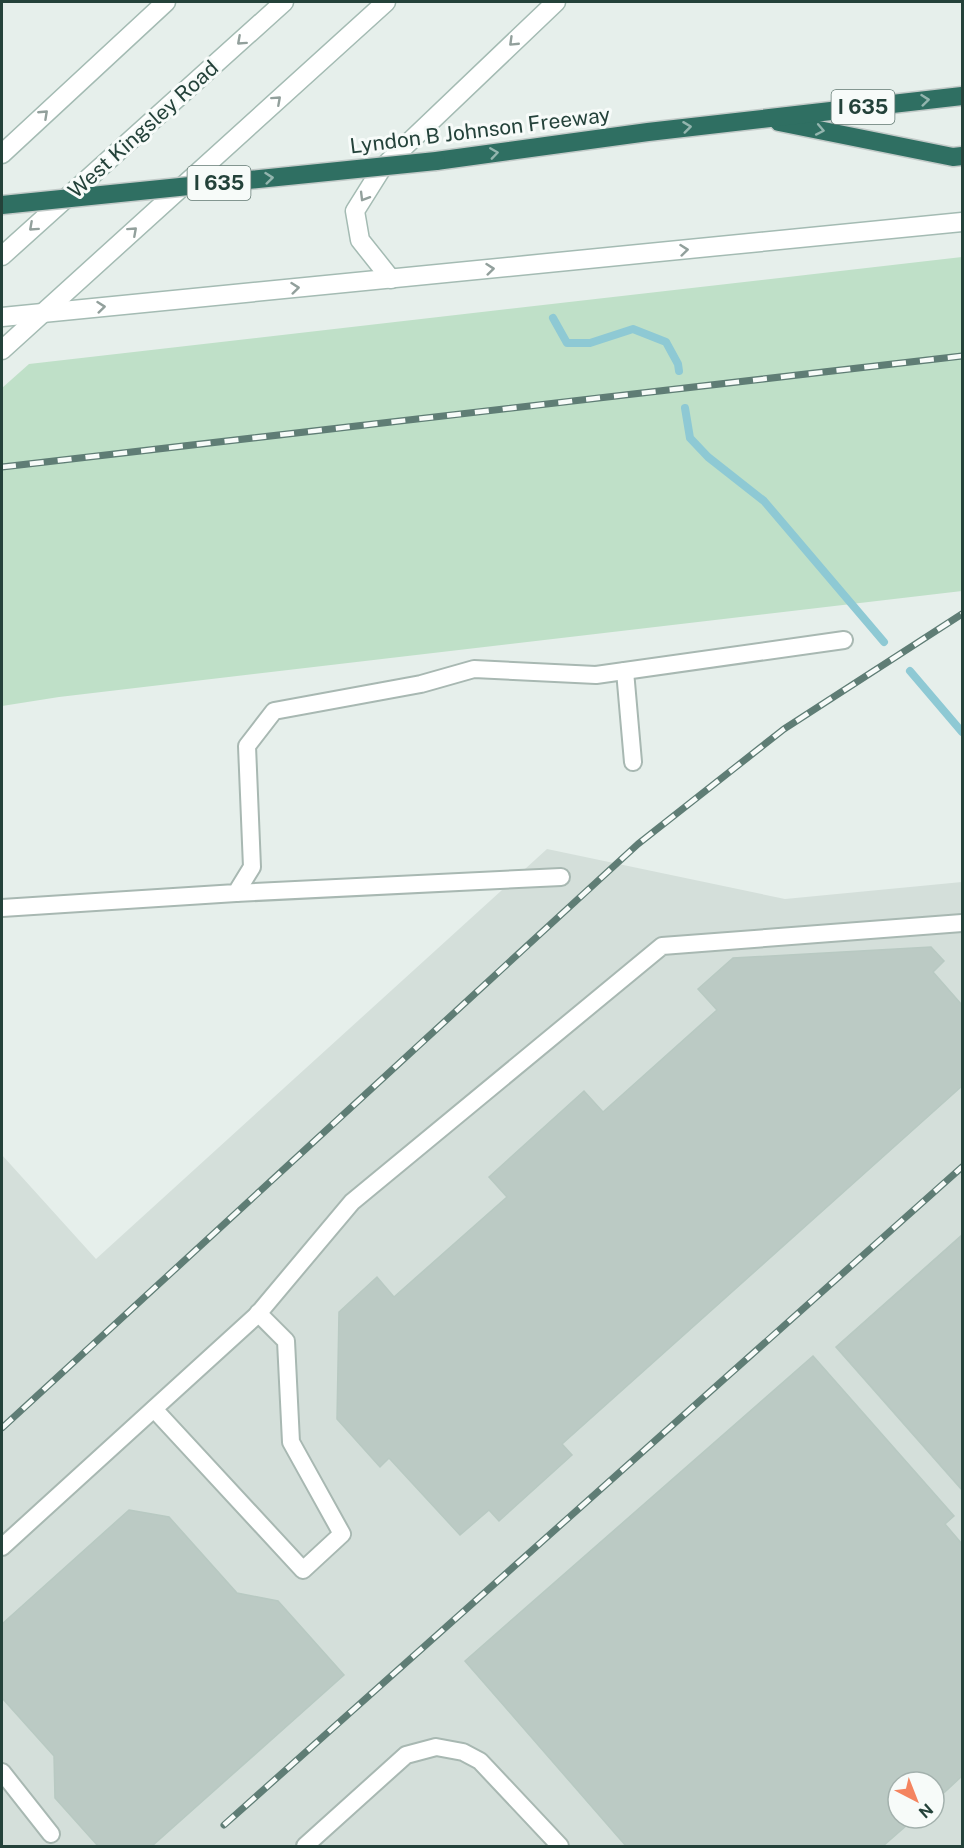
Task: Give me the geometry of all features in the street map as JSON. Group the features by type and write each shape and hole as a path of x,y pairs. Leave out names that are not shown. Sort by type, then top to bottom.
{"highway":[{"name":"Lyndon B Johnson Freeway","path":"2,205 436,160 963,96"},
{"path":"763,119 953,157 963,156"}],"main road":[{"path":"2,154 166,2"},
{"name":"West Kingsley Road","path":"2,256 284,2"},
{"path":"2,350 386,2"},
{"path":"391,279 360,240 355,211 382,168 556,2"},
{"path":"2,317 963,222"}],"lane":[{"path":"236,893 252,867 247,746 274,711 421,684 474,669 596,675 844,640"},
{"path":"625,671 633,762"},
{"path":"2,908 236,893 561,877"},
{"path":"2,1547 258,1313 352,1202 662,946 963,923"},
{"path":"154,1409 303,1570 342,1534 291,1442 286,1341 258,1313"},
{"path":"305,1846 406,1755 436,1747 463,1752 480,1761 560,1846"},
{"path":"2,1772 51,1834"}],"shaded area":[{"path":"547,849 785,899 962,882 962,1846 2,1846 2,1155 96,1259"}],"green space":[{"path":"962,257 962,591 59,697 2,706 2,388 29,364"}],"building":[{"path":"931,947 944,961 933,972 962,1005 962,1086 562,1444 572,1455 499,1521 489,1510 460,1535 389,1458 380,1467 337,1419 339,1312 377,1277 394,1297 507,1197 489,1177 584,1091 603,1112 717,1010 698,989 733,958"},
{"path":"962,1235 962,1490 836,1347"},
{"path":"813,1356 954,1516 945,1524 962,1544 962,1776 946,1791 946,1770 886,1770 886,1830 901,1830 883,1846 626,1846 465,1661"},
{"path":"129,1510 169,1517 237,1593 278,1601 344,1675 152,1846 98,1846 55,1798 54,1756 2,1698 2,1624"}],"waterway":[{"path":"553,318 567,343 590,343 633,329 666,342 678,364 679,371"},
{"path":"685,408 690,438 708,457 764,501 884,642"},
{"path":"910,671 962,732"}],"railway":[{"path":"2,467 962,356"},
{"path":"2,1428 638,844 784,729 962,614"},
{"path":"224,1825 962,1167"}]}
